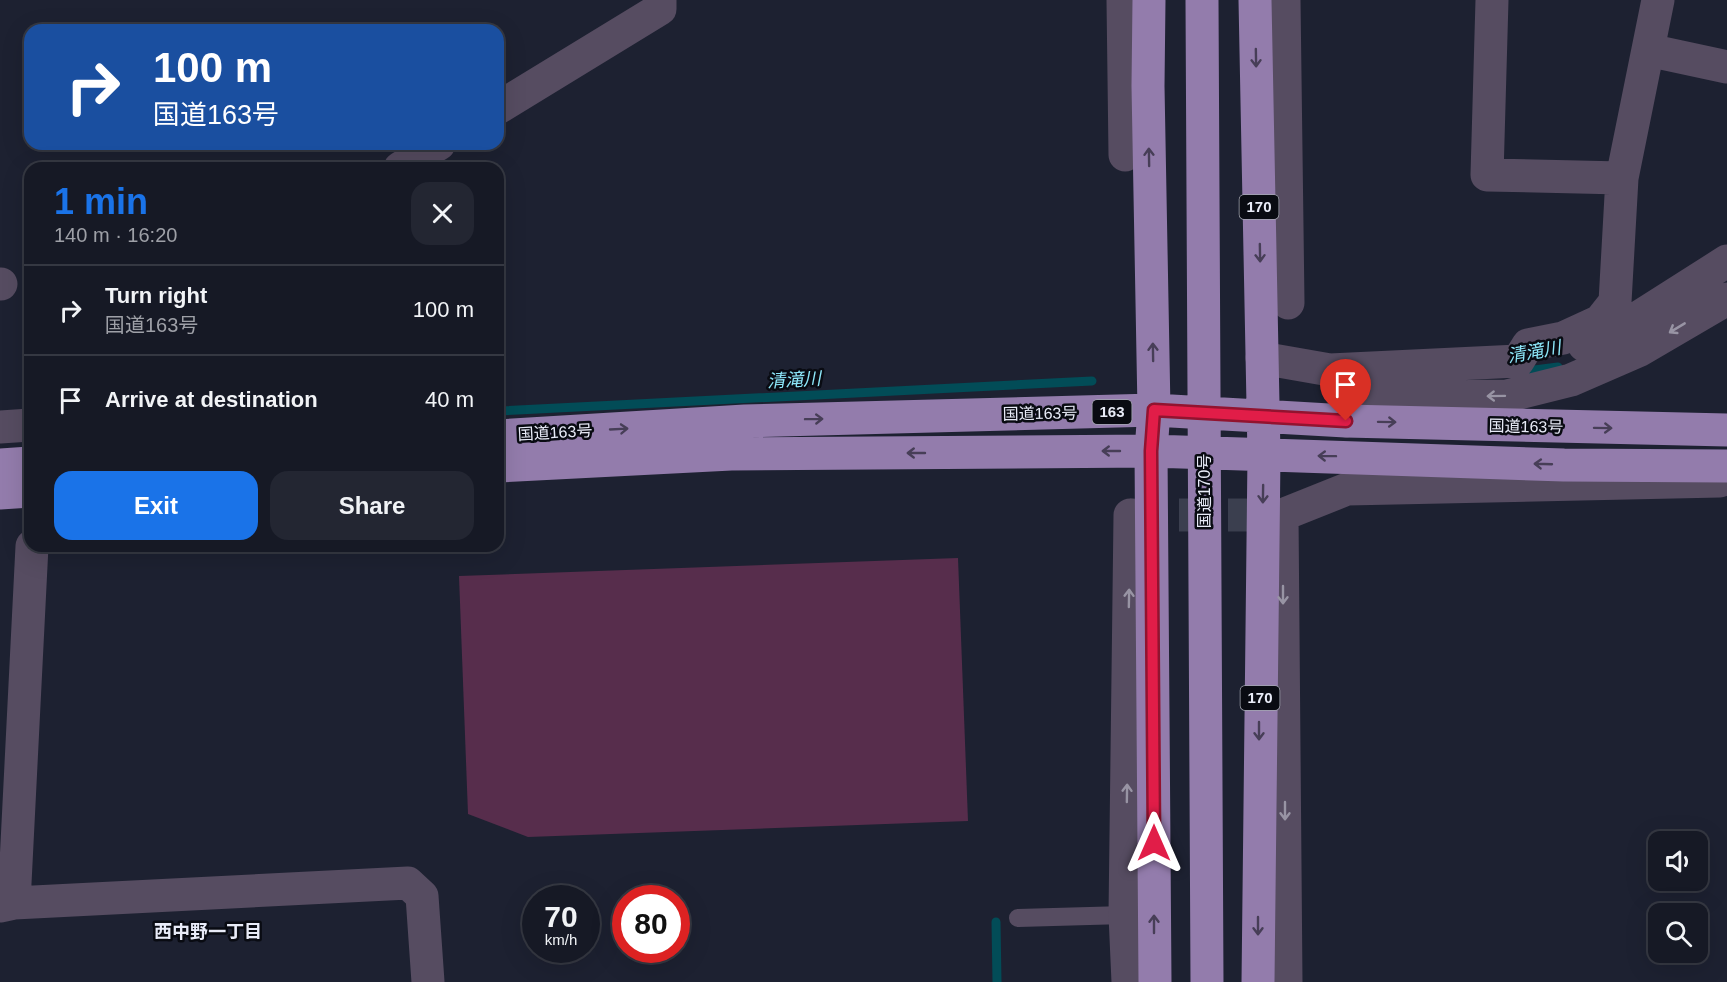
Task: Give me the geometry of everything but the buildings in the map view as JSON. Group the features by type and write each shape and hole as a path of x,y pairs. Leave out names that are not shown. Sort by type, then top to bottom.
{"highway":[{"path":"1149,0 1148,86 1154,410 1151,451 1155,982"},
{"name":"国道170号","path":"1202,0 1207,982"},
{"name":"170","path":"1255,0 1264,455 1258,982"},
{"name":"国道163号","path":"504,436 745,421 1154,410 1346,421 1727,430"},
{"name":"国道163号","path":"504,466 731,454 1151,451 1361,456 1564,465 1727,466"},
{"path":"0,465 24,463"},
{"path":"0,493 24,491"}],"street":[{"path":"504,104 660,9 660,0"},
{"path":"1123,0 1125,155"},
{"path":"1284,0 1288,303"},
{"path":"1492,0 1487,175 1622,178"},
{"path":"1518,361 1528,345 1563,338 1600,321 1615,303 1622,178 1658,0"},
{"path":"1648,50 1727,67"},
{"path":"410,162 429,150"},
{"path":"1262,358 1330,370 1518,361 1557,354 1588,343 1628,324 1727,261"},
{"path":"1346,421 1362,398 1507,396 1571,380 1640,350 1727,299"},
{"path":"0,427 24,425"},
{"path":"1286,982 1282,515 1347,489 1727,481"},
{"path":"1128,982 1125,915 1130,515"},
{"path":"32,552 7,904 408,883 422,896 428,982"}],"lane":[{"path":"1018,918 1125,915"}],"shaded area":[{"path":"958,558 968,821 528,837 468,814 459,576"}],"waterway":[{"name":"清滝川","path":"1518,372 1558,367"},
{"name":"清滝川","path":"504,411 1092,381"},
{"path":"996,922 997,982"}],"tunnel":[{"path":"1130,515 1282,515"}],"district":[{"name":"西中野一丁目","path":"208,932"}],"route":[{"path":"1154,843 1151,451 1154,410 1346,421"}]}
